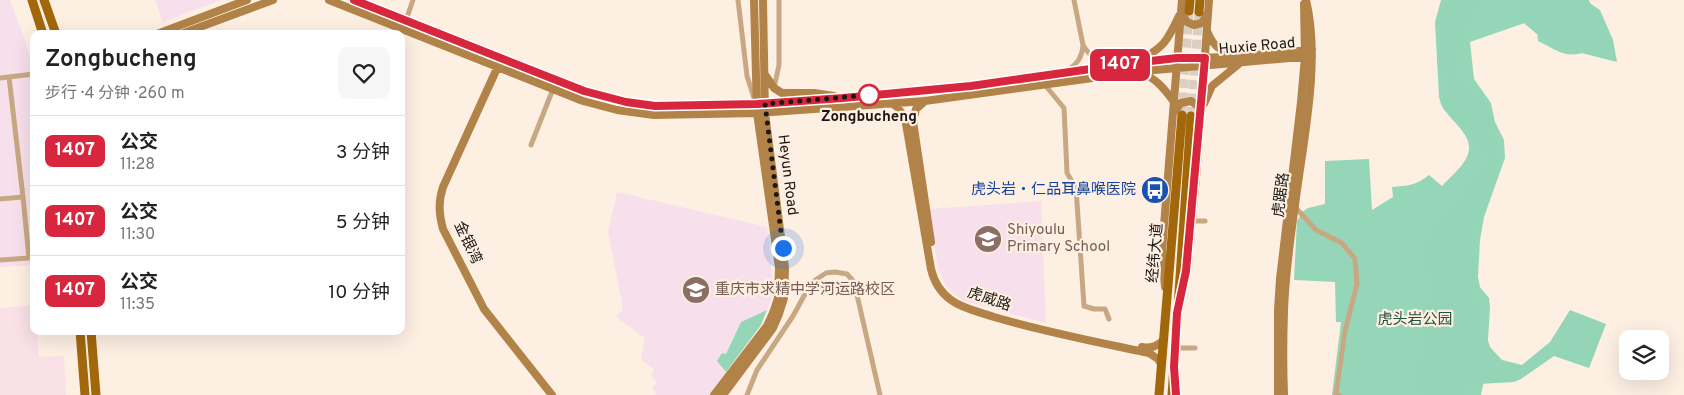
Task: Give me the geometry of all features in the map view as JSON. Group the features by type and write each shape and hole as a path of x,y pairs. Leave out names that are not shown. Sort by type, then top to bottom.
{"main road":[{"path":"32,0 42,30"},
{"path":"44,0 55,30"},
{"path":"168,30 247,0"},
{"path":"192,30 273,0"},
{"name":"Huxie Road","path":"329,0 500,63 584,91 626,102 655,106 761,104 843,98 971,86 1177,58 1205,62 1240,63 1309,53"},
{"name":"Huxie Road","path":"354,0 406,20 553,89 600,107 654,115 761,113 925,101 1045,86 1247,56 1309,53"},
{"name":"Heyun Road","path":"714,395 767,326 778,298 779,268 761,113 754,0"},
{"name":"Heyun Road","path":"761,104 764,73 763,0"},
{"path":"1182,0 1194,12 1216,47 1227,52 1247,56"},
{"path":"1190,0 1194,12"},
{"path":"1174,102 1177,58 1200,0"},
{"path":"1133,63 1163,46 1171,33 1208,0"},
{"name":"虎踞路","path":"1284,395 1284,310 1294,206 1308,102 1309,53 1305,0"},
{"path":"1177,313 1186,271 1192,221 1207,30"},
{"name":"虎踞路","path":"1278,395 1280,279 1309,53"},
{"name":"金银湾","path":"500,63 439,197 440,217 444,229 484,309 552,395"},
{"path":"1201,113 1212,86 1240,63"},
{"path":"1139,72 1152,77 1163,86 1182,115"},
{"path":"764,73 774,88 782,93 820,93 843,98"},
{"name":"虎威路","path":"925,101 914,113 914,131 935,268 938,277 947,291 960,301 1024,321 1148,348 1156,346 1163,341"},
{"path":"1172,395 1177,313 1181,103 1191,101 1198,106 1201,113"},
{"name":"虎威路","path":"893,104 904,118 933,279 950,300 968,308 1028,327 1149,353 1158,359 1161,364"},
{"name":"Heyun Road","path":"726,394 772,328 784,298 785,268 761,113"},
{"name":"经纬大道","path":"1159,394 1182,115"},
{"path":"80,335 85,395"},
{"path":"91,335 96,395"},
{"path":"1174,367 1176,395"}],"street":[{"path":"403,28 413,0"},
{"path":"738,0 747,76 761,104"},
{"path":"774,88 779,56 779,0"},
{"path":"1062,74 1075,66 1079,61 1082,45 1074,0"},
{"path":"1082,45 1089,55 1097,61 1118,66"},
{"path":"0,78 30,74"},
{"path":"0,260 29,258 9,77"},
{"path":"1045,86 1064,108 1067,172 1076,188 1084,306 1094,310 1105,309 1109,319"},
{"path":"530,145 553,89"},
{"path":"0,199 23,197"},
{"path":"1294,206 1316,230 1342,243 1355,259 1358,284 1345,331 1336,394 1339,395"},
{"path":"1192,221 1205,222"},
{"path":"747,395 757,370 793,316 810,283 826,273 835,272 847,274 854,282 880,395"},
{"path":"1175,348 1195,348"}],"shaded area":[{"path":"0,0 10,0 26,43 30,60 30,265 0,267"},
{"path":"155,0 221,0 163,22"},
{"name":"重庆市求精中学河运路校区","path":"617,192 767,227 773,283 772,298 767,310 741,322 726,354 717,361 726,372 708,395 656,395 652,388 657,382 651,376 654,370 641,359 645,338 616,317 623,309 608,232"},
{"name":"Shiyoulu Primary School","path":"1041,201 1046,323 965,301 947,288 938,269 929,209"},
{"path":"30,305 30,335 37,335 39,357 64,356 66,395 0,395 0,308"}],"green space":[{"name":"虎头岩公园","path":"1441,0 1589,0 1596,19 1588,51 1580,54 1562,53 1538,41 1536,19 1470,42 1474,79 1491,103 1495,122 1504,140 1505,158 1484,217 1480,240 1478,277 1480,287 1489,298 1490,308 1486,371 1481,395 1332,395 1341,322 1336,322 1335,282 1294,280 1297,221 1302,212 1308,208 1325,204 1325,161 1369,159 1372,210 1393,197 1392,187 1412,184 1429,175 1442,186 1464,162 1468,154 1469,146 1467,139 1443,108 1439,97 1435,22"},
{"path":"1445,0 1492,0 1478,9 1462,41 1459,78 1489,108 1492,128 1501,153 1500,166 1470,242 1475,270 1476,301 1490,347 1502,360 1522,365 1550,342 1570,310 1606,324 1589,368 1554,356 1514,382 1479,384 1466,390 1466,395 1422,395 1413,386 1418,369 1423,307 1430,294 1428,275 1422,253 1431,221 1450,212 1462,190 1487,160 1469,133 1444,108 1440,14"},
{"path":"1520,0 1585,0 1600,10 1613,40 1617,62 1550,45 1519,19"},
{"path":"767,310 761,325 726,372 717,361 722,353 726,354 741,322"}],"tunnel":[{"path":"1182,115 1189,11"},
{"path":"1191,116 1199,12"}],"bus line":[{"name":"1407","path":"354,0 501,60 584,91 626,102 655,106 757,104 843,98 971,86 1177,58 1205,58 1196,178 1186,271 1177,313 1174,367 1176,395"}],"place":[{"name":"Zongbucheng","path":"869,95"},
{"name":"虎头岩‧仁品耳鼻喉医院","path":"1155,190"},
{"name":"Shiyoulu Primary School","path":"988,239"},
{"name":"重庆市求精中学河运路校区","path":"696,290"}],"route":[{"path":"783,248 765,104 869,95"}]}
